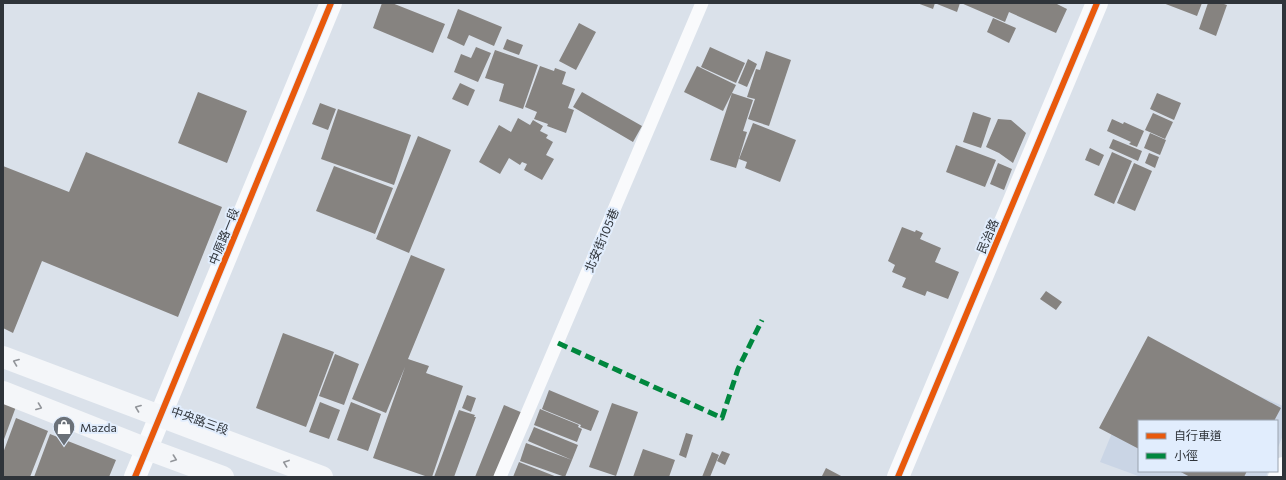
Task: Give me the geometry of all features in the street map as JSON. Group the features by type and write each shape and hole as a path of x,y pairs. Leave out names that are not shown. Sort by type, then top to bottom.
{"street":[{"name":"中原路一段","path":"135,477 331,3"},
{"name":"民治路","path":"898,477 1097,3"},
{"name":"中央路三段","path":"3,357 322,477"},
{"path":"3,392 146,449 223,477"},
{"path":"1279,477 1283,468"}],"lane":[{"name":"北安街105巷","path":"500,477 702,3"}],"shaded area":[{"path":"1147,348 1283,406 1283,435 1278,448 1278,420 1138,420 1138,472 1268,472 1266,477 1141,477 1100,462"}],"building":[{"path":"382,3 392,3 445,24 433,53 373,28"},
{"path":"917,3 935,3 933,9"},
{"path":"960,3 957,12 937,4"},
{"path":"961,3 1055,3 1067,9 1056,33 1009,12 1005,22"},
{"path":"1163,3 1202,3 1197,16"},
{"path":"1208,3 1221,3 1227,5 1216,36 1199,29"},
{"path":"458,9 502,27 494,46 469,35 464,46 447,38"},
{"path":"993,18 1016,28 1009,43 987,32"},
{"path":"579,23 596,32 576,70 559,61"},
{"path":"507,39 523,45 519,55 503,49"},
{"path":"476,47 491,53 478,82 454,72 461,54 471,58"},
{"path":"710,47 745,63 736,83 701,67"},
{"path":"495,50 538,65 523,109 499,101 504,84 485,78"},
{"path":"766,51 791,60 769,126 748,119 755,99 747,97 756,69 760,70"},
{"path":"748,59 757,64 747,87 738,83"},
{"path":"540,66 554,71 555,68 566,72 562,84 575,89 568,108 574,110 566,133 547,126 548,124 534,119 537,112 525,107"},
{"path":"697,66 736,85 723,111 684,92"},
{"path":"460,83 475,90 468,106 452,99"},
{"path":"198,92 247,111 227,163 178,143"},
{"path":"582,92 642,126 633,142 573,107"},
{"path":"732,93 753,100 743,131 747,132 736,168 710,160"},
{"path":"1157,93 1181,103 1174,120 1150,109"},
{"path":"320,103 336,109 328,130 312,124"},
{"path":"338,109 411,135 394,185 321,159"},
{"path":"973,112 991,118 981,148 963,142"},
{"path":"1153,113 1173,122 1165,139 1145,130"},
{"path":"518,118 530,125 533,120 543,126 540,131 548,135 546,138 553,142 546,155 554,159 542,180 524,170 527,164 522,162 520,165 509,158 500,174 479,162 499,125 511,132"},
{"path":"998,119 1011,120 1026,133 1013,163 999,153 986,147"},
{"path":"1112,119 1123,124 1124,122 1144,131 1137,147 1129,144 1131,142 1107,131"},
{"path":"753,123 796,140 780,182 745,168 747,162 739,159"},
{"path":"1150,133 1166,140 1160,155 1144,148"},
{"path":"418,136 451,150 409,253 376,239"},
{"path":"1113,139 1142,151 1138,161 1109,148"},
{"path":"956,145 996,160 985,187 946,172"},
{"path":"1090,148 1104,155 1099,166 1085,160"},
{"path":"86,152 222,207 178,317 42,261 13,333 3,328 3,166 69,192"},
{"path":"1112,152 1132,161 1114,204 1094,195"},
{"path":"1149,153 1159,157 1155,168 1145,163"},
{"path":"998,163 1012,169 1004,190 990,184"},
{"path":"1134,163 1152,171 1135,211 1117,203"},
{"path":"334,166 393,188 375,234 316,211"},
{"path":"902,227 915,232 916,230 923,233 920,239 941,248 935,262 959,272 948,299 927,291 925,296 902,287 906,278 892,272 895,265 888,261"},
{"path":"411,255 445,269 408,359 429,366 426,373 463,386 432,477 428,477 373,458 405,367 386,413 352,399"},
{"path":"1046,291 1062,302 1056,310 1040,299"},
{"path":"283,333 334,352 306,427 256,408"},
{"path":"1148,336 1281,408 1275,420 1138,420 1138,448 1099,428"},
{"path":"335,354 359,364 344,405 319,396"},
{"path":"549,390 599,411 591,431 580,427 581,425 542,409"},
{"path":"467,395 476,398 471,412 462,408"},
{"path":"3,399 17,404 3,442"},
{"path":"320,402 340,410 329,439 309,432"},
{"path":"351,402 381,414 368,451 337,440"},
{"path":"612,403 638,412 616,476 589,467"},
{"path":"504,405 523,413 497,477 475,477"},
{"path":"540,409 579,425 578,427 582,429 577,442 534,425"},
{"path":"459,410 475,415 474,417 476,417 454,477 434,477"},
{"path":"16,418 48,431 30,477 3,477 3,453"},
{"path":"534,427 578,445 572,460 528,441"},
{"path":"686,433 693,435 686,458 679,455"},
{"name":"Mazda","path":"50,434 116,460 109,477 34,477"},
{"path":"526,443 572,460 565,477 520,461"},
{"path":"643,449 675,460 669,477 633,477"},
{"path":"722,451 730,454 725,465 717,461"},
{"path":"712,452 719,455 710,477 702,477"},
{"path":"519,462 557,477 513,477"},
{"path":"826,468 843,477 822,476"},
{"path":"1181,472 1246,472 1244,477 1190,477"}],"marked path":[{"path":"558,343 722,418 738,369 762,320"}],"cycle path":[{"path":"135,477 331,3"},
{"path":"898,477 1097,3"}],"place":[{"name":"Mazda","path":"64,446"}]}
